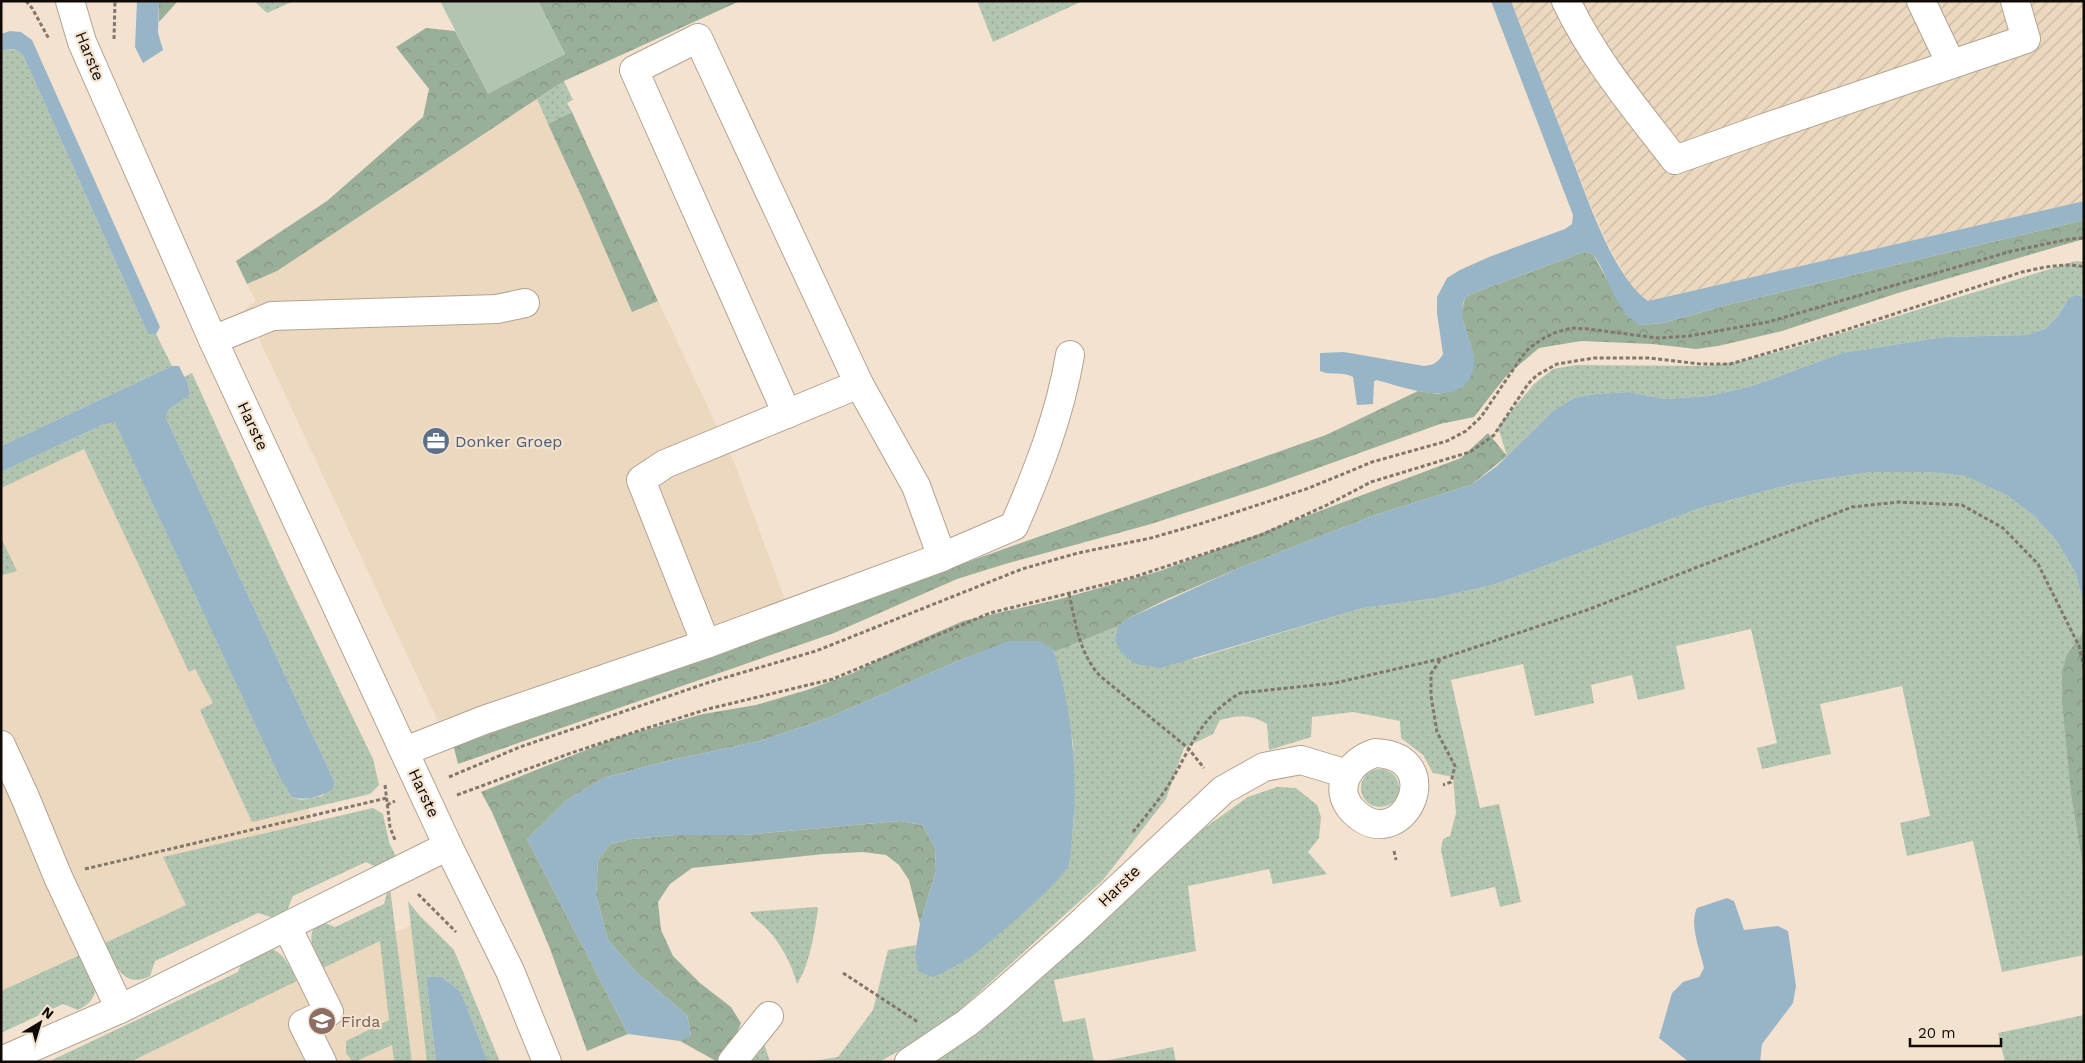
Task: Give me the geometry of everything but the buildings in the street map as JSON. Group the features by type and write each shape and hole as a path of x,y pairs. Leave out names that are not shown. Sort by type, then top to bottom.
{"street":[{"name":"Harste","path":"70,1 82,42 213,340 448,846 510,971 548,1062"},
{"path":"1921,1 1950,64"},
{"path":"1574,4 1599,62 1675,160 2026,39 2015,1"},
{"path":"787,414 634,70 698,38 859,384 916,486 942,557"},
{"path":"213,340 272,316 497,308 525,303"},
{"path":"405,751 484,720 706,644 942,557 1014,526 1055,421 1065,385 1070,356"},
{"path":"706,644 641,480 664,464 859,384"},
{"path":"1,745 58,877 120,1009"},
{"path":"1388,753 1399,758 1408,766 1414,777 1415,790 1412,802 1406,812 1396,820 1386,824 1372,823 1361,818 1351,809 1346,798 1344,786 1347,774 1354,764 1364,756 1388,753"},
{"name":"Harste","path":"910,1062 943,1040 997,998 1062,941 1223,790 1264,767 1302,760 1347,774"},
{"path":"1,1061 120,1009 448,846"},
{"path":"287,927 329,1012 303,1024 322,1062"},
{"path":"732,1062 768,1016"}],"path":[{"path":"448,778 520,747 710,682 816,651 1022,569 1078,553 1151,538 1212,520 1309,488 1372,462 1446,441 1466,431 1481,417 1529,348 1554,333 1571,328 1580,328 1658,338 1689,336 1768,322 2012,251 2070,239 2084,238"},
{"path":"456,795 571,753 708,709 833,679 990,613 1134,577 1261,535 1327,505 1371,482 1470,452 1494,434 1528,384 1537,375 1557,364 1594,358 1649,358 1700,364 1730,364 1836,333 2022,272 2047,267 2078,265 2084,267"},
{"path":"1131,834 1166,789 1188,748 1208,718 1240,694 1335,683 1440,659 1587,610 1852,507 1900,502 1962,505 2003,528 2038,564 2079,646 2084,668"},
{"path":"1070,594 1078,635 1091,666 1100,676 1188,748 1223,790"},
{"path":"1415,790 1436,788 1451,782 1455,766 1437,732 1431,696 1431,674 1440,659"},
{"path":"58,877 74,871 387,798"},
{"path":"843,973 902,1010 943,1040"}],"shaded area":[{"path":"1511,1 2084,1 2084,201 1648,301 1636,292 1628,281 1609,247 1592,209"},
{"path":"537,99 632,312 658,301 736,467 785,600 721,625 438,721 245,309 256,301 247,284 277,271"},
{"path":"102,425 306,799 318,844 1,991 1,472"},
{"name":"Firda","path":"418,922 436,1062 130,1062 396,932"}],"green space":[{"path":"159,1 178,1 159,22"},
{"path":"254,1 294,1 267,13"},
{"path":"440,1 538,1 565,54 488,94"},
{"path":"538,1 740,1 564,81 277,271 247,284 236,261 327,201 423,117 429,89 396,47 426,28 455,31 488,93 565,54"},
{"path":"977,1 1083,1 993,42"},
{"path":"6,49 17,50 23,55 148,334 156,334 172,366 1,446 1,51"},
{"path":"564,81 573,100 567,103 572,112 548,124 537,99"},
{"path":"572,112 658,301 632,312 548,124"},
{"path":"2084,220 2084,239 1898,293 1782,331 1718,346 1696,349 1652,344 1581,341 1539,348 1506,376 1474,417 1440,424 1268,486 1151,524 957,579 834,633 458,764 453,744 1326,435 1418,391 1439,394 1474,357 1461,314 1465,298 1471,294 1584,252 1593,254 1626,314 1639,325 1663,323 1727,305"},
{"path":"2076,261 2084,262 2084,297 2076,295 2069,298 2058,316 2045,329 2027,335 1943,337 1842,353 1752,386 1709,396 1665,399 1629,392 1595,394 1574,398 1553,411 1507,456 1498,427 1534,384 1553,369 1576,365 1707,366 1742,361 1793,348"},
{"path":"192,373 285,577 373,759 379,785 370,794 252,822 200,710 213,703 195,669 189,672 84,449 1,488 1,472 102,425 115,421 280,778 292,797 301,800 322,796 334,781 166,418 169,409 190,395 188,384 184,377"},
{"path":"1488,433 1507,456 1471,485 1375,515 1239,568 1165,600 1129,618 1118,626 1054,652 1053,649 967,657 828,718 760,741 667,761 603,778 567,800 527,839 628,1034 587,1051 549,946 492,812 481,792 616,738 703,714 756,705 807,690 853,673 897,650 963,621 1060,599 1160,571 1461,458"},
{"path":"1872,472 1928,472 1967,476 2008,496 2034,516 2056,540 2075,572 2084,604 2084,631 2067,654 2071,795 2084,873 2084,955 2002,972 1973,841 1907,856 1900,823 1930,816 1902,686 1820,704 1831,754 1762,769 1757,748 1777,743 1751,629 1676,646 1685,689 1638,700 1632,675 1591,685 1594,703 1535,716 1523,664 1451,680 1480,808 1499,804 1521,902 1500,907 1495,887 1451,897 1441,850 1443,839 1450,836 1456,813 1453,777 1433,773 1423,755 1401,738 1400,721 1353,712 1312,717 1311,737 1269,750 1267,724 1250,717 1227,718 1220,720 1213,734 1184,748 1166,799 1103,880 940,1028 879,1062 807,1062 838,1057 873,1010 888,950 916,945 915,953 1069,865 1074,817 1073,743 1054,652 1118,626 1115,639 1194,659 1363,608 1436,598 1496,584 1703,507 1797,483"},
{"path":"1,538 17,571 2,575 1,571"},
{"path":"2084,631 2084,873 2071,795 2062,700 2062,672 2067,654"},
{"path":"1380,769 1393,775 1399,788 1393,801 1380,807 1367,801 1361,788 1367,775"},
{"path":"1277,787 1296,788 1317,805 1321,817 1319,838 1308,852 1327,874 1273,884 1269,869 1188,886 1196,951 1054,980 1063,1022 1085,1018 1094,1062 929,1062 1113,913 1203,829 1248,797"},
{"path":"373,808 383,814 389,842 397,859 378,868 366,862 293,896 286,913 274,918 258,913 155,961 150,976 133,980 126,977 116,966 105,943 186,905 163,857"},
{"path":"900,821 922,825 935,848 936,871 920,924 909,880 899,865 886,855 863,852 824,854 692,868 670,884 658,902 661,930 673,956 700,983 731,1007 741,1023 733,1044 716,1061 680,1041 691,1035 687,1015 636,972 608,940 596,895 598,860 610,844 632,839 675,835 743,835"},
{"path":"390,888 412,1062 394,1062 392,1045 357,1061 352,1061 346,1053 346,1041 389,1020 380,941 323,968 312,944 312,933 320,921 335,927 384,904 388,889"},
{"path":"408,901 420,916 454,950 500,1062 488,1062 461,992 442,977 426,978 436,1062 427,1062"},
{"path":"817,907 811,949 797,984 782,948 750,912"},
{"path":"268,948 283,956 297,981 130,1062 48,1062 238,972 243,959"},
{"path":"84,953 95,985 95,992 87,1004 78,1010 63,1004 1,1033 1,991"},
{"path":"2084,1015 2084,1062 2005,1062 1998,1033"},
{"path":"764,1043 770,1062 751,1062"},
{"path":"1173,1047 1176,1062 1100,1062"}],"water":[{"path":"137,1 159,1 158,33 163,50 143,63 135,47"},
{"path":"1491,1 1511,1 1590,205 1610,251 1622,272 1635,289 1648,301 2084,201 2084,220 1727,305 1663,323 1639,325 1623,310 1593,254 1584,252 1471,294 1465,298 1462,313 1474,362 1471,376 1464,386 1454,391 1428,393 1376,380 1374,382 1373,404 1357,405 1353,377 1345,374 1320,371 1320,353 1344,352 1424,366 1435,363 1443,354 1437,313 1437,297 1447,278 1489,257 1565,229 1572,224 1573,215"},
{"path":"10,31 21,32 32,40 160,327 156,334 148,334 23,55 13,49 1,51 1,34"},
{"path":"2076,295 2084,297 2084,604 2075,572 2056,540 2034,516 2008,496 1966,476 1928,472 1872,472 1797,483 1703,507 1496,584 1436,598 1363,608 1160,668 1136,664 1121,653 1115,639 1118,626 1129,618 1239,568 1375,515 1471,485 1497,466 1553,411 1574,398 1595,394 1629,392 1665,399 1709,396 1752,386 1842,353 1943,337 2027,335 2045,329 2058,316 2069,298"},
{"path":"172,366 179,366 188,384 190,395 169,409 166,418 334,781 333,789 318,796 303,799 292,797 280,778 115,422 102,425 1,472 1,446"},
{"path":"1009,641 1040,641 1053,649 1065,694 1074,767 1074,814 1069,864 1054,884 1026,911 973,955 933,977 918,971 915,953 920,924 936,871 935,848 922,825 900,821 743,835 675,835 632,839 610,844 598,860 596,895 608,940 636,972 687,1015 691,1036 680,1041 628,1034 527,839 567,800 603,778 667,761 760,741 828,718 967,657"},
{"path":"1727,898 1734,901 1744,930 1778,926 1788,931 1796,986 1793,1003 1762,1044 1760,1062 1689,1062 1659,1038 1672,993 1683,982 1699,977 1704,968 1694,922 1697,908"},
{"path":"426,977 442,977 461,992 488,1062 436,1062"}],"place":[{"name":"Donker Groep","path":"436,441"},
{"name":"Firda","path":"322,1021"}]}
